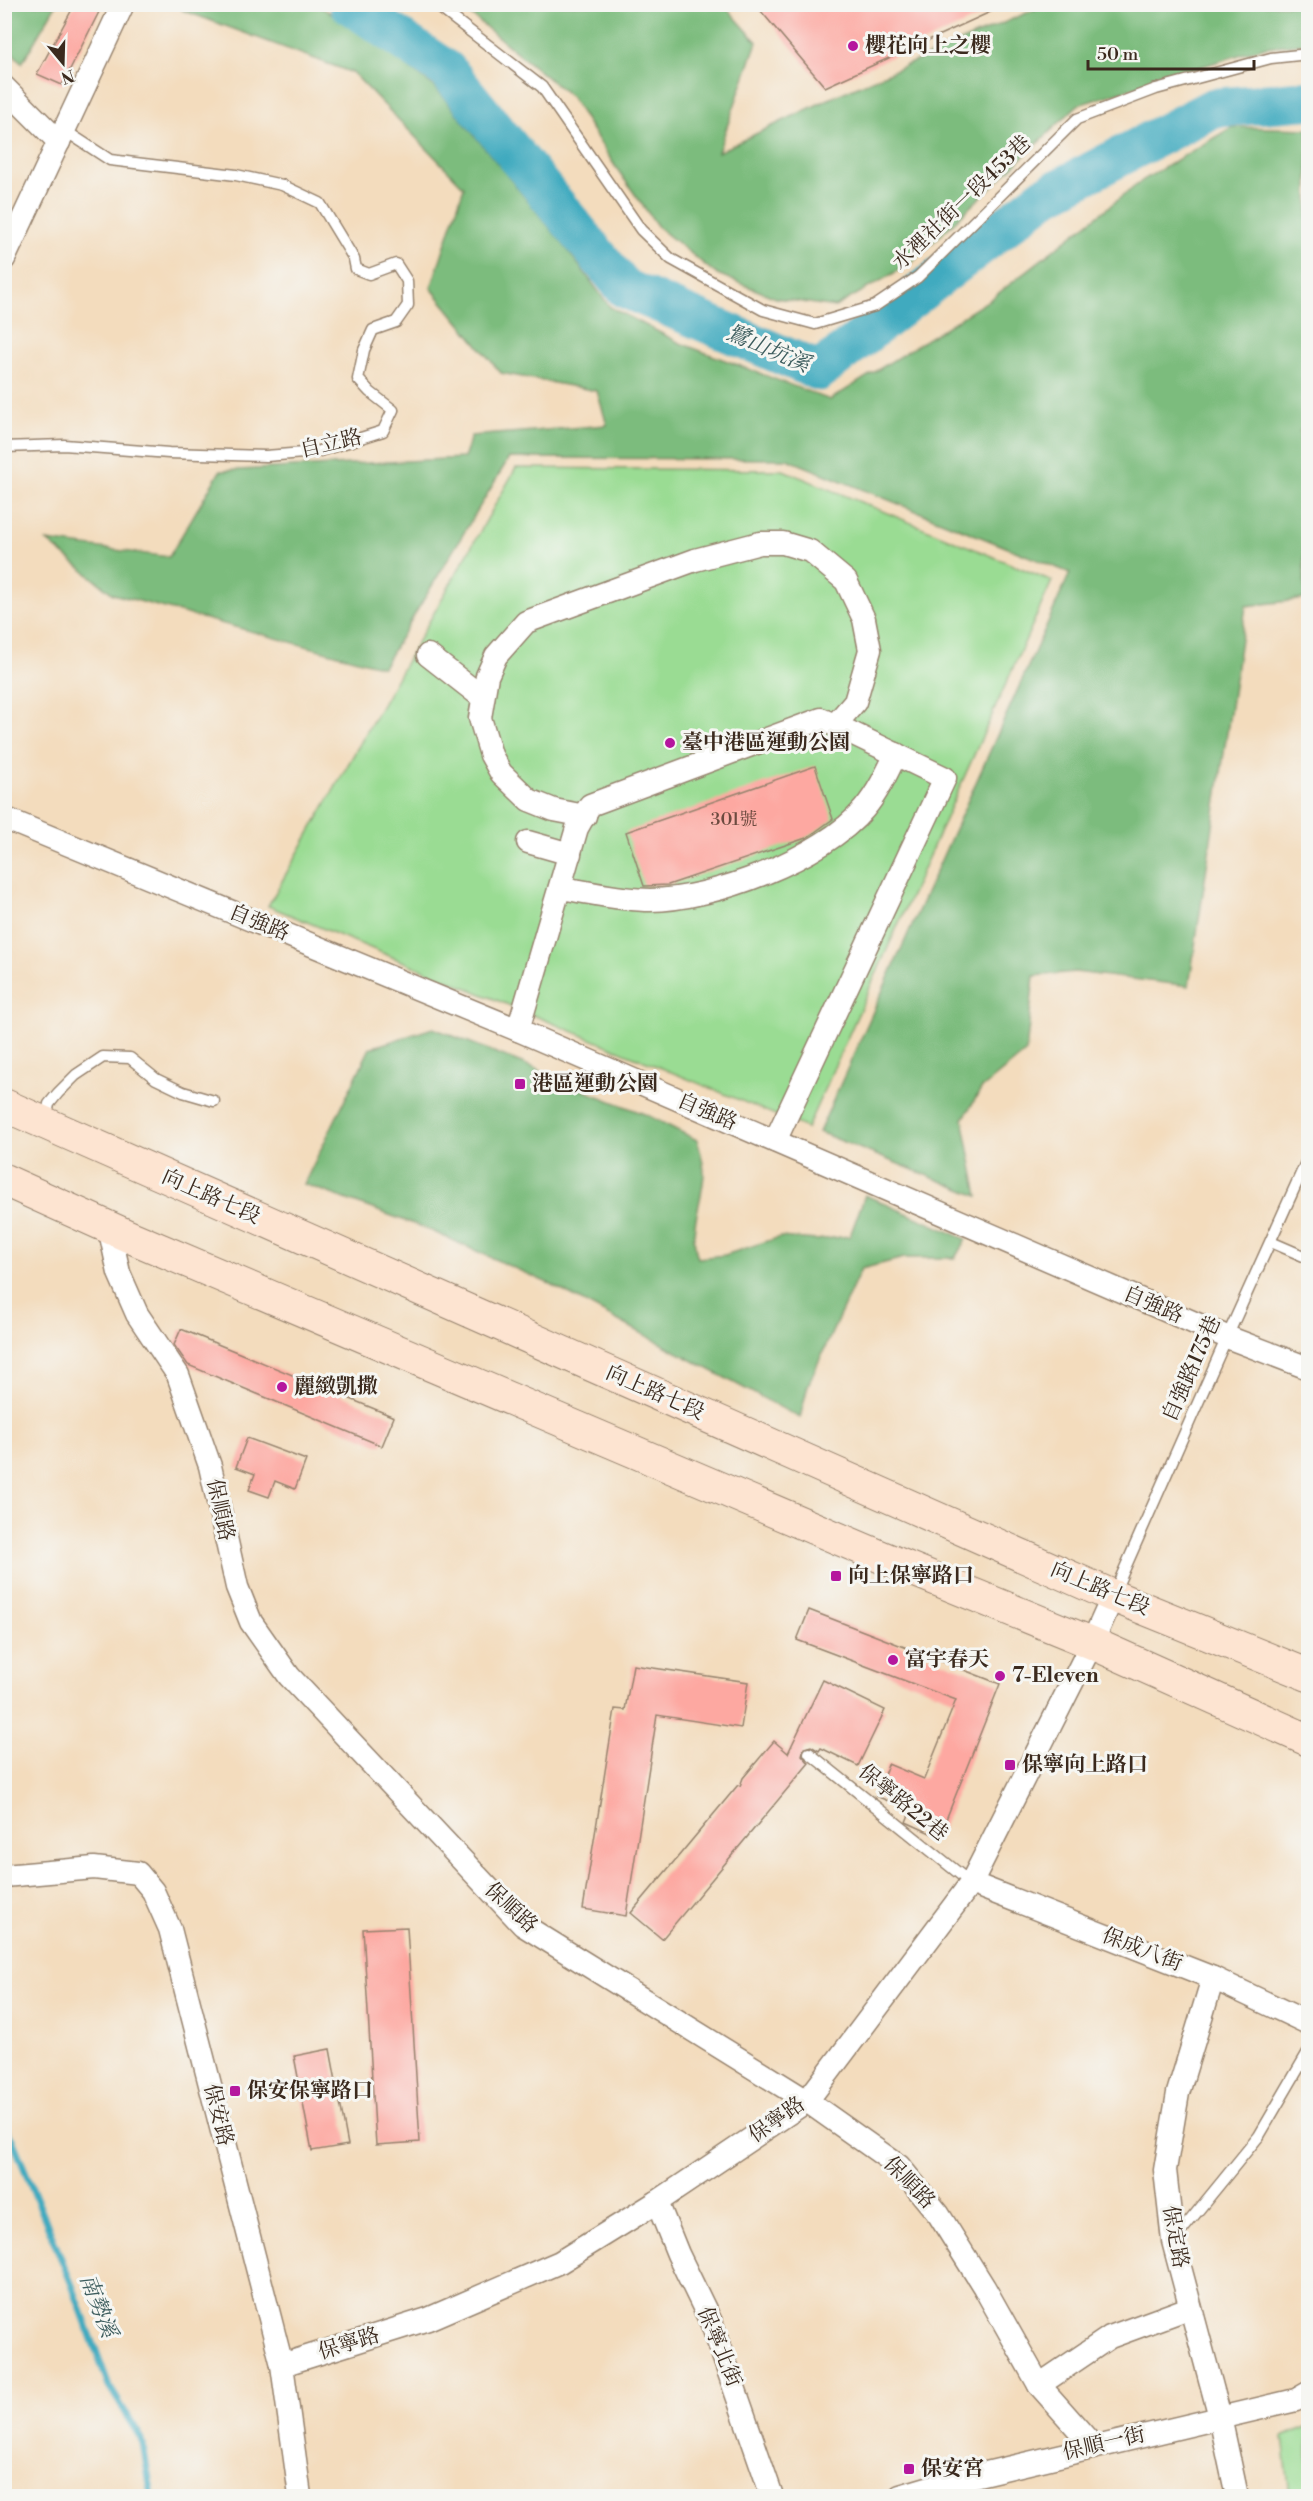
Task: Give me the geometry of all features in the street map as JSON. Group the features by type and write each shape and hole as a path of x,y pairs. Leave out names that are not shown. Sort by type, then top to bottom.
{"main road":[{"name":"向上路七段","path":"4,1105 1113,1596 1308,1675"},
{"path":"4,1180 884,1558 1092,1643 1308,1740"}],"street":[{"path":"4,259 123,4"},
{"name":"自立路","path":"4,87 62,136"},
{"path":"585,816 554,810 529,800 501,773 491,755 480,718 487,676 496,656 525,622 731,549 760,543 783,543 810,551 846,581 864,619 870,650 855,702 835,725"},
{"path":"429,655 483,698"},
{"path":"518,1030 577,828 590,805 821,719 835,725 945,778 776,1141"},
{"path":"560,888 618,899 652,900 691,895 765,873 810,851 840,832 864,809 896,754"},
{"name":"自強路","path":"4,818 518,1030 1227,1337 1308,1368"},
{"path":"528,842 570,854"},
{"name":"保順路","path":"109,1227 119,1273 137,1314 178,1375 210,1467 237,1587 251,1622 289,1676 523,1925 807,2101 899,2166 939,2215 984,2287 1039,2385 1094,2447"},
{"name":"保寧路","path":"282,2365 428,2319 560,2262 657,2202 807,2101 971,1883 1092,1643 1113,1596"},
{"name":"保安路","path":"4,1876 94,1868 138,1873 153,1891 170,1929 282,2365 300,2496"},
{"name":"保成八街","path":"971,1883 1214,1978 1308,2024"},
{"name":"保定路","path":"1214,1978 1178,2093 1165,2170 1173,2241 1220,2417 1237,2496"},
{"name":"保寧北街","path":"657,2202 678,2254 712,2324 772,2496"},
{"path":"1039,2385 1110,2337 1190,2308"},
{"name":"保順一街","path":"900,2496 944,2483 1296,2400 1308,2393"}],"lane":[{"name":"水裡社街一段453巷","path":"435,4 542,87 641,230 671,259 763,310 815,324 875,306 918,277 1077,119 1156,89 1271,58 1308,54"},
{"name":"自立路","path":"4,447 64,445 169,453 266,456 316,452 382,431 393,410 358,379 364,350 373,330 396,322 408,305 407,281 396,264 369,274 356,269 354,259 320,203 282,185 236,175 110,160 62,136"},
{"path":"45,1123 49,1104 58,1093 75,1075 103,1057 130,1058 156,1079 183,1092 214,1101"},
{"name":"自強路175巷","path":"1113,1596 1308,1158"},
{"path":"1271,1242 1308,1258"},
{"name":"保寧路22巷","path":"809,1753 971,1883"},
{"path":"1173,2241 1259,2136 1308,2052"}],"green space":[{"path":"4,5 56,5 22,63 5,45"},
{"path":"184,5 316,5 343,19 435,87 567,249 610,307 680,343 830,400 991,299 1143,180 1232,127 1308,129 1308,431 1300,430 1305,599 1246,606 1189,986 1075,972 1034,976 1026,1052 982,1088 963,1119 978,1196 819,1132 1070,573 787,459 509,458 383,667 113,594 47,541 169,557 220,471 464,458 471,436 607,425 597,391 501,373 431,288 464,187 353,73 182,10"},
{"path":"459,5 724,5 757,42 718,152 835,96 1045,5 1308,5 1308,43 1265,47 1078,105 910,264 835,307 776,298 715,273 658,227 615,166 571,97"},
{"name":"臺中港區運動公園","path":"516,468 783,470 1052,581 807,1128 268,906"},
{"path":"433,1028 647,1115 697,1140 704,1173 694,1236 698,1258 725,1255 780,1237 816,1240 850,1236 865,1195 966,1239 955,1258 904,1258 861,1269 808,1385 800,1418 550,1284 425,1228 304,1184 370,1048"},
{"path":"1308,2426 1308,2496 1290,2496 1283,2437"}],"building":[{"path":"75,4 103,4 62,85 37,74"},
{"name":"櫻花向上之櫻","path":"755,4 1008,4 825,87"},
{"path":"815,766 833,819 815,832 806,838 668,885 644,886 626,832"},
{"name":"麗緻凱撒","path":"181,1329 394,1417 382,1446 188,1365 174,1345"},
{"name":"麗緻凱撒","path":"247,1438 306,1460 295,1489 275,1481 269,1497 249,1490 255,1474 236,1467"},
{"path":"809,1610 1000,1684 939,1837 906,1822 911,1810 876,1796 888,1764 924,1779 956,1700 797,1640"},
{"path":"633,1665 748,1682 741,1728 657,1715 626,1916 583,1909 615,1709 625,1710"},
{"path":"823,1680 885,1710 858,1766 821,1748 819,1751 811,1746 804,1748 802,1755 809,1763 662,1939 631,1913 738,1785 740,1786 743,1778 774,1741 788,1753"},
{"path":"407,1927 420,2142 376,2145 363,1929"},
{"path":"330,2049 348,2145 312,2151 294,2056"}],"waterway":[{"name":"鷺山坑溪","path":"349,4 447,70 624,288 819,371 1043,197 1213,108 1308,100"},
{"name":"南勢溪","path":"4,2128 12,2139 72,2285 109,2386 142,2439 152,2496"}],"place":[{"name":"櫻花向上之櫻","path":"853,46"},
{"name":"臺中港區運動公園","path":"670,743"},
{"name":"港區運動公園","path":"520,1084"},
{"name":"麗緻凱撒","path":"282,1387"},
{"name":"向上保寧路口","path":"836,1576"},
{"name":"富宇春天","path":"893,1660"},
{"name":"7-Eleven","path":"1000,1676"},
{"name":"保寧向上路口","path":"1010,1765"},
{"name":"保安保寧路口","path":"235,2091"},
{"name":"保安宮","path":"909,2469"}]}
